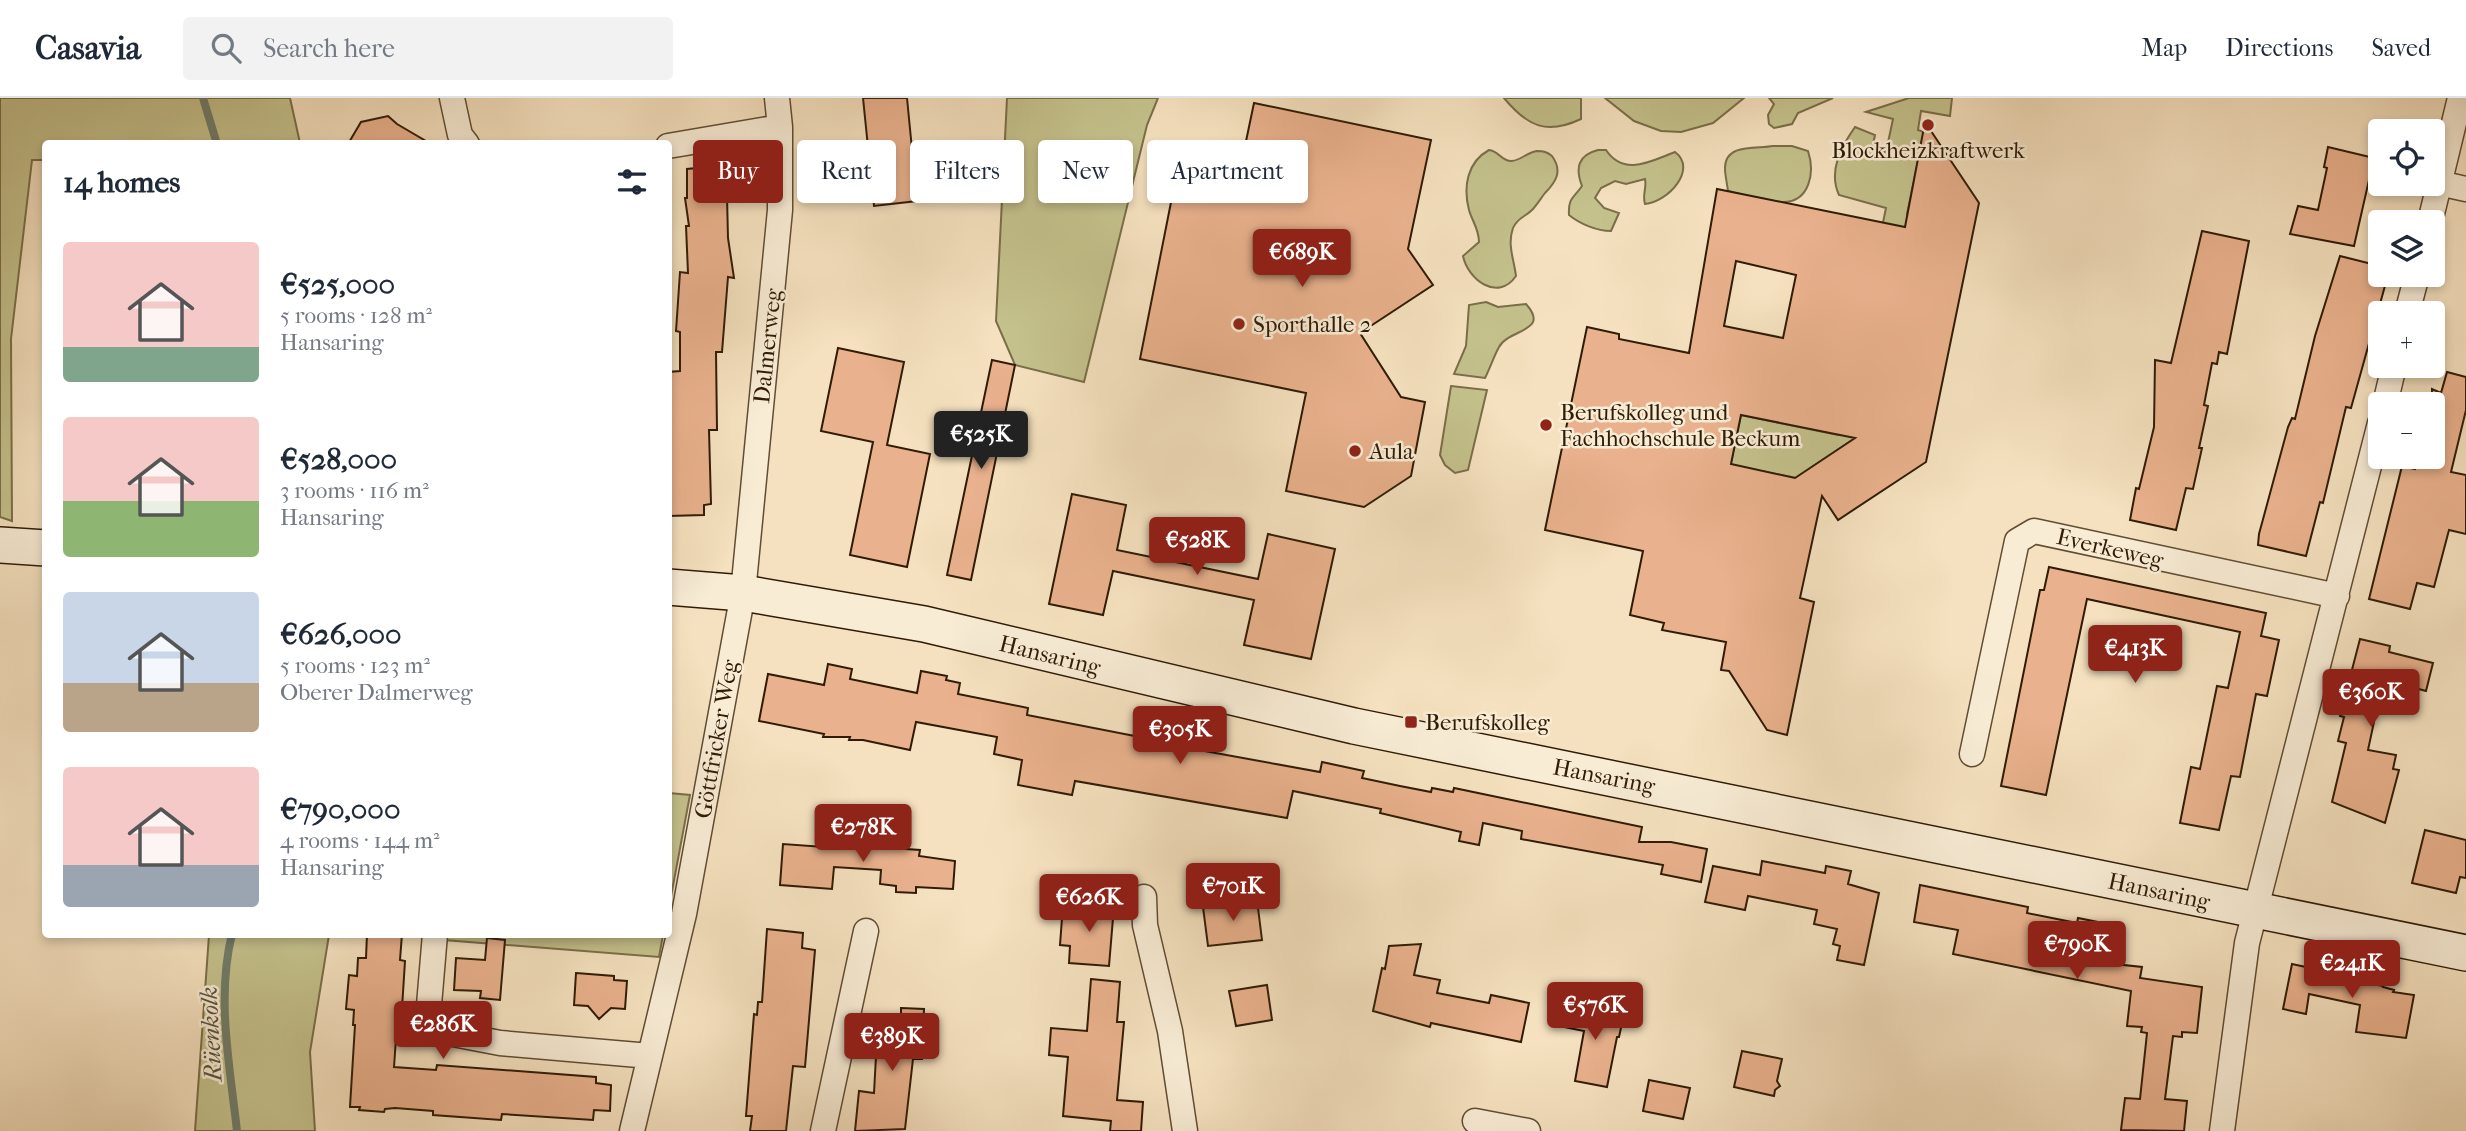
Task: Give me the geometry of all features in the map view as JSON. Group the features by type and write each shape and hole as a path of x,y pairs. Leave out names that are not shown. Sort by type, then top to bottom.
{"street":[{"path":"452,98 460,135 464,140"},
{"name":"Dalmerweg","path":"743,593 780,210 780,127 777,98"},
{"path":"2445,162 2460,98"},
{"path":"672,145 780,127"},
{"path":"2445,184 2466,189"},
{"path":"2222,1131 2247,943 2369,469"},
{"name":"Everkeweg","path":"1972,754 2017,541 2034,531 2337,596"},
{"path":"0,545 42,548"},
{"name":"Hansaring","path":"672,587 743,593 925,624 1354,726 2466,953"},
{"name":"Göttfricker Weg","path":"632,1131 684,914 743,593"},
{"path":"1144,897 1145,925 1170,1031 1185,1131"},
{"path":"823,1131 866,931"},
{"path":"435,938 427,1029 500,1044 650,1056"},
{"path":"1475,1121 1528,1131"}],"shaded area":[{"path":"0,98 290,98 299,140 42,140 42,160 32,160 11,339 12,521 0,517"},
{"path":"1007,98 1158,98 1147,125 1133,182 1133,140 1038,140 1038,203 1128,203 1084,382 1015,365 996,321 1002,203 1024,203 1024,140 1005,140"},
{"path":"1504,98 1581,98 1581,119 1558,127 1539,125 1521,116"},
{"path":"1605,98 1744,98 1713,123 1681,132 1661,131 1634,121"},
{"path":"1769,98 1833,98 1798,113 1792,124 1774,128 1769,124 1768,115 1774,104"},
{"path":"1909,98 1952,98 1950,116 1921,111 1918,130 1924,132 1907,214 1917,216 1856,353 1886,208 1839,195 1836,168 1841,151 1855,127 1875,135 1872,149 1886,152 1893,119 1866,112"},
{"path":"1792,146 1808,151 1810,176 1805,191 1799,197 1792,201 1776,202 1728,191 1725,168 1730,154 1743,149"},
{"path":"1489,150 1512,161 1534,152 1545,152 1552,156 1558,171 1552,185 1536,206 1513,228 1511,246 1516,276 1509,284 1501,287 1485,285 1477,280 1463,256 1479,242 1467,201 1467,184 1471,168"},
{"path":"1598,150 1606,150 1613,158 1629,165 1675,152 1681,159 1682,175 1671,191 1654,202 1645,204 1645,179 1626,184 1615,181 1601,188 1595,198 1604,208 1619,213 1611,231 1594,228 1569,215 1569,205 1582,186 1579,168 1582,159"},
{"path":"1486,302 1498,307 1526,304 1534,320 1531,325 1504,341 1485,378 1454,374 1466,346 1469,305"},
{"path":"1451,386 1487,390 1468,470 1455,473 1445,465 1440,455"},
{"path":"1741,415 1838,435 1872,427 1796,478 1762,471 1720,514"},
{"path":"672,793 690,795 672,891"},
{"path":"209,938 329,938 310,1052 315,1131 195,1131"},
{"path":"444,938 662,938 659,957"}],"building":[{"path":"863,98 907,98 911,140 910,202 874,206 874,203 896,203 896,140 867,140"},
{"path":"1254,103 1431,140 1408,249 1433,285 1360,333 1401,397 1425,402 1411,476 1364,507 1286,491 1306,393 1140,359 1171,203 1308,203 1308,140 1246,140"},
{"path":"388,116 424,140 350,140 361,122"},
{"path":"1925,122 1979,203 1926,462 1838,520 1822,496 1800,598 1814,602 1787,735 1767,730 1729,671 1721,670 1726,642 1662,630 1664,623 1630,615 1643,551 1545,530 1587,327 1619,334 1619,339 1689,353 1717,189 1905,227","holes":["1736,261 1796,275 1783,338 1724,326","1741,415 1855,438 1795,478 1731,464"]},
{"path":"2328,147 2368,157 2368,184 2354,246 2290,234 2298,206 2318,210 2327,168 2324,167"},
{"path":"693,168 693,203 727,203 728,238 734,278 728,277 722,352 716,352 717,430 709,430 711,504 704,505 704,515 672,516 672,372 680,371 680,332 676,331 680,272 688,273 687,169"},
{"path":"2202,231 2249,241 2227,354 2219,352 2217,364 2212,363 2204,405 2208,406 2199,448 2202,448 2193,489 2186,488 2176,530 2130,520 2136,488 2139,489 2154,427 2155,360 2171,363"},
{"path":"2340,256 2368,263 2368,287 2385,287 2381,301 2368,301 2368,347 2351,408 2346,407 2323,503 2320,502 2306,556 2258,545 2288,427 2292,418 2295,419 2315,336"},
{"path":"838,348 904,362 887,445 930,454 907,567 850,555 873,442 821,431"},
{"path":"992,360 1015,365 971,580 947,575"},
{"path":"2447,372 2466,377 2466,410 2451,472 2466,475 2466,534 2449,530 2434,587 2417,583 2410,609 2369,599 2401,469 2445,469 2445,392 2441,392"},
{"path":"1072,494 1126,505 1117,550 1258,579 1268,534 1335,549 1311,659 1244,645 1254,600 1113,571 1103,615 1049,604"},
{"path":"2049,567 2266,613 2261,636 2279,640 2267,696 2256,694 2240,777 2231,776 2219,830 2180,823 2191,767 2200,769 2217,686 2228,688 2240,632 2087,599 2046,795 2001,786 2040,590 2044,590"},
{"path":"2360,639 2390,646 2389,652 2433,663 2426,691 2382,679 2371,721 2374,722 2368,750 2396,755 2393,769 2399,770 2385,823 2332,802 2346,743 2338,741 2344,717 2340,716"},
{"path":"828,664 852,669 850,679 917,693 921,671 947,676 946,680 960,683 958,694 1028,708 1027,715 1145,738 1144,740 1320,772 1322,762 1364,771 1362,778 1400,786 1431,792 1432,788 1453,792 1454,788 1642,827 1639,842 1671,842 1707,849 1701,882 1661,874 1663,865 1521,839 1522,831 1483,823 1479,845 1459,841 1461,832 1380,813 1381,809 1293,791 1287,818 1075,781 1072,795 1018,785 1022,760 994,754 997,737 916,722 910,750 863,740 849,740 850,737 823,737 824,734 759,721 768,674 824,685"},
{"path":"2425,830 2466,840 2466,878 2460,877 2456,893 2412,883"},
{"path":"825,831 876,835 876,847 920,850 919,856 955,861 953,889 916,887 916,893 896,892 896,886 880,884 881,870 834,867 832,889 780,885 783,844 824,847"},
{"path":"1762,861 1825,873 1826,866 1851,871 1848,884 1879,893 1864,965 1837,960 1840,946 1833,944 1837,929 1814,924 1817,910 1748,896 1745,910 1705,902 1713,866 1760,875"},
{"path":"1920,885 2028,907 2027,913 2077,923 2078,918 2113,925 2105,963 2142,967 2140,978 2202,987 2197,1033 2182,1032 2182,1037 2173,1036 2165,1099 2187,1101 2184,1131 2121,1130 2125,1098 2140,1099 2147,1033 2141,1032 2142,1027 2127,1026 2131,991 1953,954 1958,930 1914,922"},
{"path":"1257,900 1262,940 1208,946 1203,907"},
{"path":"1074,901 1111,904 1110,918 1113,918 1109,966 1069,963 1070,946 1060,945 1062,918 1072,919"},
{"path":"767,929 803,933 802,948 815,950 805,1067 793,1066 786,1131 750,1131 752,1116 746,1116 754,1014 757,1015 758,1002 762,1002"},
{"path":"367,938 402,938 400,960 405,961 401,1024 397,1024 394,1067 436,1070 437,1065 596,1077 596,1083 611,1085 610,1111 594,1110 593,1120 502,1114 501,1120 433,1115 433,1111 395,1108 385,1109 384,1112 350,1107 355,1025 354,1010 346,1009 349,975 357,976 358,958 366,958"},
{"path":"487,938 505,940 500,1000 480,998 481,991 454,990 456,958 485,960"},
{"path":"1421,944 1414,975 1440,980 1437,993 1489,1003 1491,995 1529,1003 1521,1042 1431,1023 1430,1027 1373,1011 1389,946"},
{"path":"2292,964 2383,986 2394,990 2393,992 2414,995 2406,1038 2356,1032 2360,1005 2309,994 2306,1014 2283,1009"},
{"path":"576,973 614,976 614,980 627,981 625,1009 611,1008 599,1019 588,1006 574,1005"},
{"path":"1091,979 1120,982 1117,1022 1124,1022 1117,1100 1143,1102 1141,1131 1110,1131 1111,1121 1063,1116 1068,1057 1049,1055 1051,1028 1087,1031"},
{"path":"1267,985 1272,1020 1236,1026 1229,991"},
{"path":"1569,1003 1624,1014 1607,1087 1575,1081 1584,1031 1564,1027"},
{"path":"901,1008 924,1009 922,1059 913,1059 905,1129 855,1131 859,1091 874,1093 878,1019 901,1020"},
{"path":"1742,1051 1782,1059 1777,1081 1780,1086 1775,1090 1774,1096 1734,1087"},
{"path":"1649,1080 1690,1088 1683,1119 1643,1111"}],"waterway":[{"name":"Rüenkolk","path":"203,98 216,140"},
{"name":"Rüenkolk","path":"231,938 227,958 225,1008 237,1131"}],"place":[{"name":"Blockheizkraftwerk","path":"1928,125"},
{"name":"Sporthalle 2","path":"1239,324"},
{"name":"Berufskolleg und Fachhochschule Beckum","path":"1546,425"},
{"name":"Aula","path":"1355,451"},
{"name":"Berufskolleg","path":"1411,722"}]}
